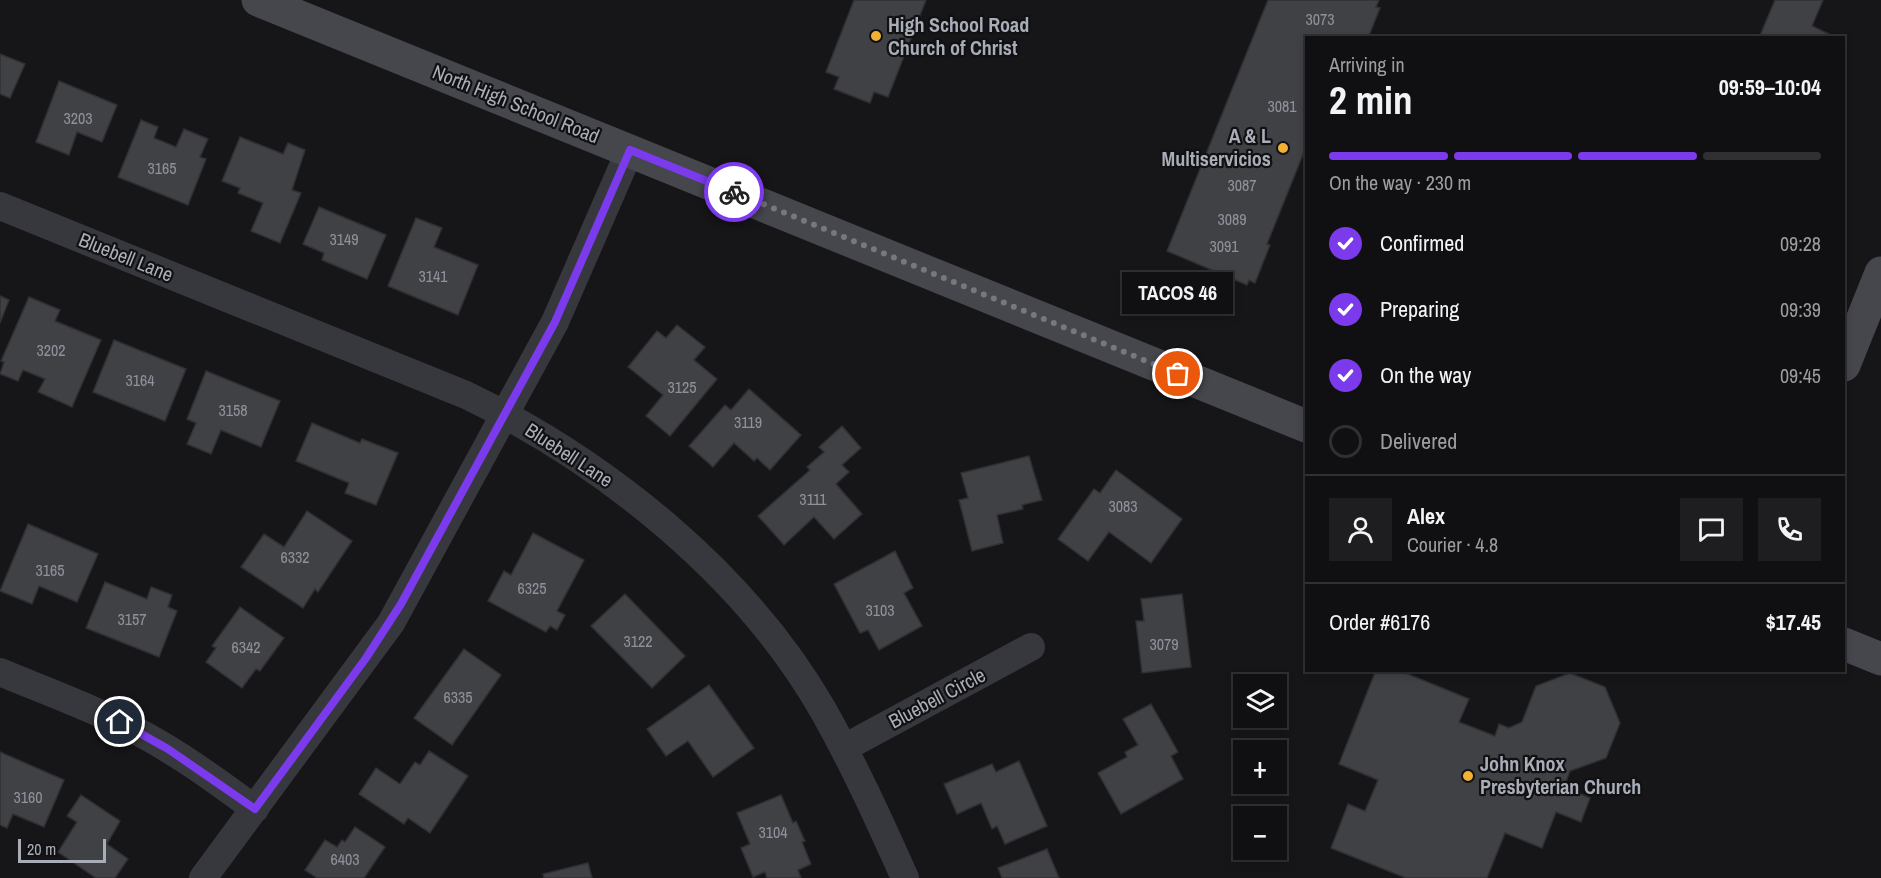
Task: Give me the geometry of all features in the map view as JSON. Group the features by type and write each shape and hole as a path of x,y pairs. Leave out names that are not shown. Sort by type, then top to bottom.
{"street":[{"name":"North High School Road","path":"258,0 1305,426"},
{"path":"203,878 391,623 555,322 630,150"},
{"name":"Bluebell Lane","path":"0,206 429,379 504,414 593,468 687,544 769,633 822,709 844,748 875,808 904,878"},
{"path":"1845,363 1881,273"},
{"path":"1845,644 1881,659"},
{"name":"Bluebell Circle","path":"844,748 1031,647"},
{"path":"0,672 94,710 145,735 204,772 255,809"}],"building":[{"name":"High School Road Church of Christ","path":"854,0 926,0 888,97 874,92 870,103 834,89 839,77 826,72"},
{"path":"1268,0 1379,0 1376,7 1380,8 1369,36 1305,36 1305,149 1267,244 1270,245 1255,283 1249,280 1247,285 1167,251"},
{"path":"1775,0 1823,0 1812,26 1833,36 1760,36"},
{"path":"0,54 25,64 10,98 0,94"},
{"path":"59,81 117,105 102,142 77,132 69,155 36,142"},
{"path":"141,120 158,127 154,138 176,147 184,129 208,139 200,157 206,159 188,205 118,177"},
{"path":"240,137 283,154 288,143 305,150 292,190 301,193 280,243 251,231 263,203 238,193 240,188 222,181"},
{"path":"319,207 386,235 367,279 322,260 324,253 303,244"},
{"path":"416,218 442,228 434,247 478,265 458,315 388,286"},
{"path":"0,296 9,300 0,323"},
{"path":"29,297 60,310 55,321 101,340 72,407 38,392 45,379 23,370 18,381 0,374 4,362 1,361"},
{"path":"677,325 705,347 694,360 717,379 670,436 646,416 663,395 628,367 657,331 666,338"},
{"path":"114,340 186,369 165,421 93,392"},
{"path":"206,371 280,401 261,447 221,430 211,454 187,444 196,423 187,419"},
{"path":"749,389 801,435 770,470 757,458 754,461 734,443 713,467 689,446 725,405 731,410"},
{"path":"312,423 360,443 362,439 398,453 376,505 345,493 349,483 296,461"},
{"path":"842,426 861,448 842,465 849,472 836,484 862,514 834,539 814,517 784,545 758,516 810,470 807,467 824,452 819,447"},
{"path":"1029,456 1042,500 1022,505 1023,509 997,515 1003,543 972,551 959,500 968,498 961,473"},
{"path":"1116,470 1182,519 1151,563 1109,532 1088,561 1058,539 1094,489 1100,493"},
{"path":"307,511 352,541 318,592 315,589 303,608 241,567 264,534 284,547"},
{"path":"28,524 98,554 77,602 39,586 32,604 0,591"},
{"path":"533,533 584,560 557,611 565,615 557,630 550,626 546,632 488,601 504,571 511,575"},
{"path":"895,551 913,588 904,593 922,626 879,650 868,630 860,633 834,584"},
{"path":"105,582 147,599 151,587 172,595 168,607 177,611 159,657 86,628"},
{"path":"625,594 685,656 652,688 591,626"},
{"path":"1182,594 1191,667 1142,673 1136,621 1144,621 1141,599"},
{"path":"240,607 284,638 260,671 256,669 242,688 206,662 216,648 212,646"},
{"path":"464,649 501,675 452,745 414,718"},
{"name":"John Knox Presbyterian Church","path":"1375,672 1403,672 1469,699 1459,722 1495,736 1499,724 1509,728 1522,722 1536,686 1570,673 1605,687 1620,723 1606,758 1570,771 1564,787 1590,798 1581,822 1556,812 1542,848 1505,833 1487,878 1406,878 1331,848 1348,804 1365,811 1378,780 1339,764"},
{"path":"709,685 754,748 713,777 688,741 666,756 647,729"},
{"path":"1151,704 1178,752 1171,756 1183,779 1121,814 1098,773 1127,757 1125,752 1138,745 1123,719"},
{"path":"429,751 468,776 430,833 408,818 404,824 359,794 376,768 400,784 415,762 420,765"},
{"path":"0,752 64,780 44,827 13,814 7,828 0,825"},
{"path":"1019,761 1047,826 1005,844 997,826 992,829 981,803 957,814 944,784 992,764 996,772"},
{"path":"81,795 120,821 107,844 128,859 115,878 96,878 58,852 77,822 67,816"},
{"path":"781,795 793,823 796,821 805,841 802,842 811,864 798,870 801,878 767,878 765,872 753,877 741,848 750,844 737,813"},
{"path":"355,827 385,847 364,878 317,878 305,870 325,840 337,847 342,840 345,842"},
{"path":"1047,849 1059,878 1002,878 998,868"},
{"path":"588,863 592,878 544,878 543,874"}],"way so far":[{"path":"734,192 1178,374"}],"place":[{"name":"High School Road Church of Christ","path":"876,36"},
{"name":"A & L Multiservicios","path":"1283,148"},
{"name":"TACOS 46","path":"1178,374"},
{"name":"John Knox Presbyterian Church","path":"1468,776"}],"route":[{"path":"120,722 204,772 255,809 391,623 555,322 630,150 734,192"}]}
